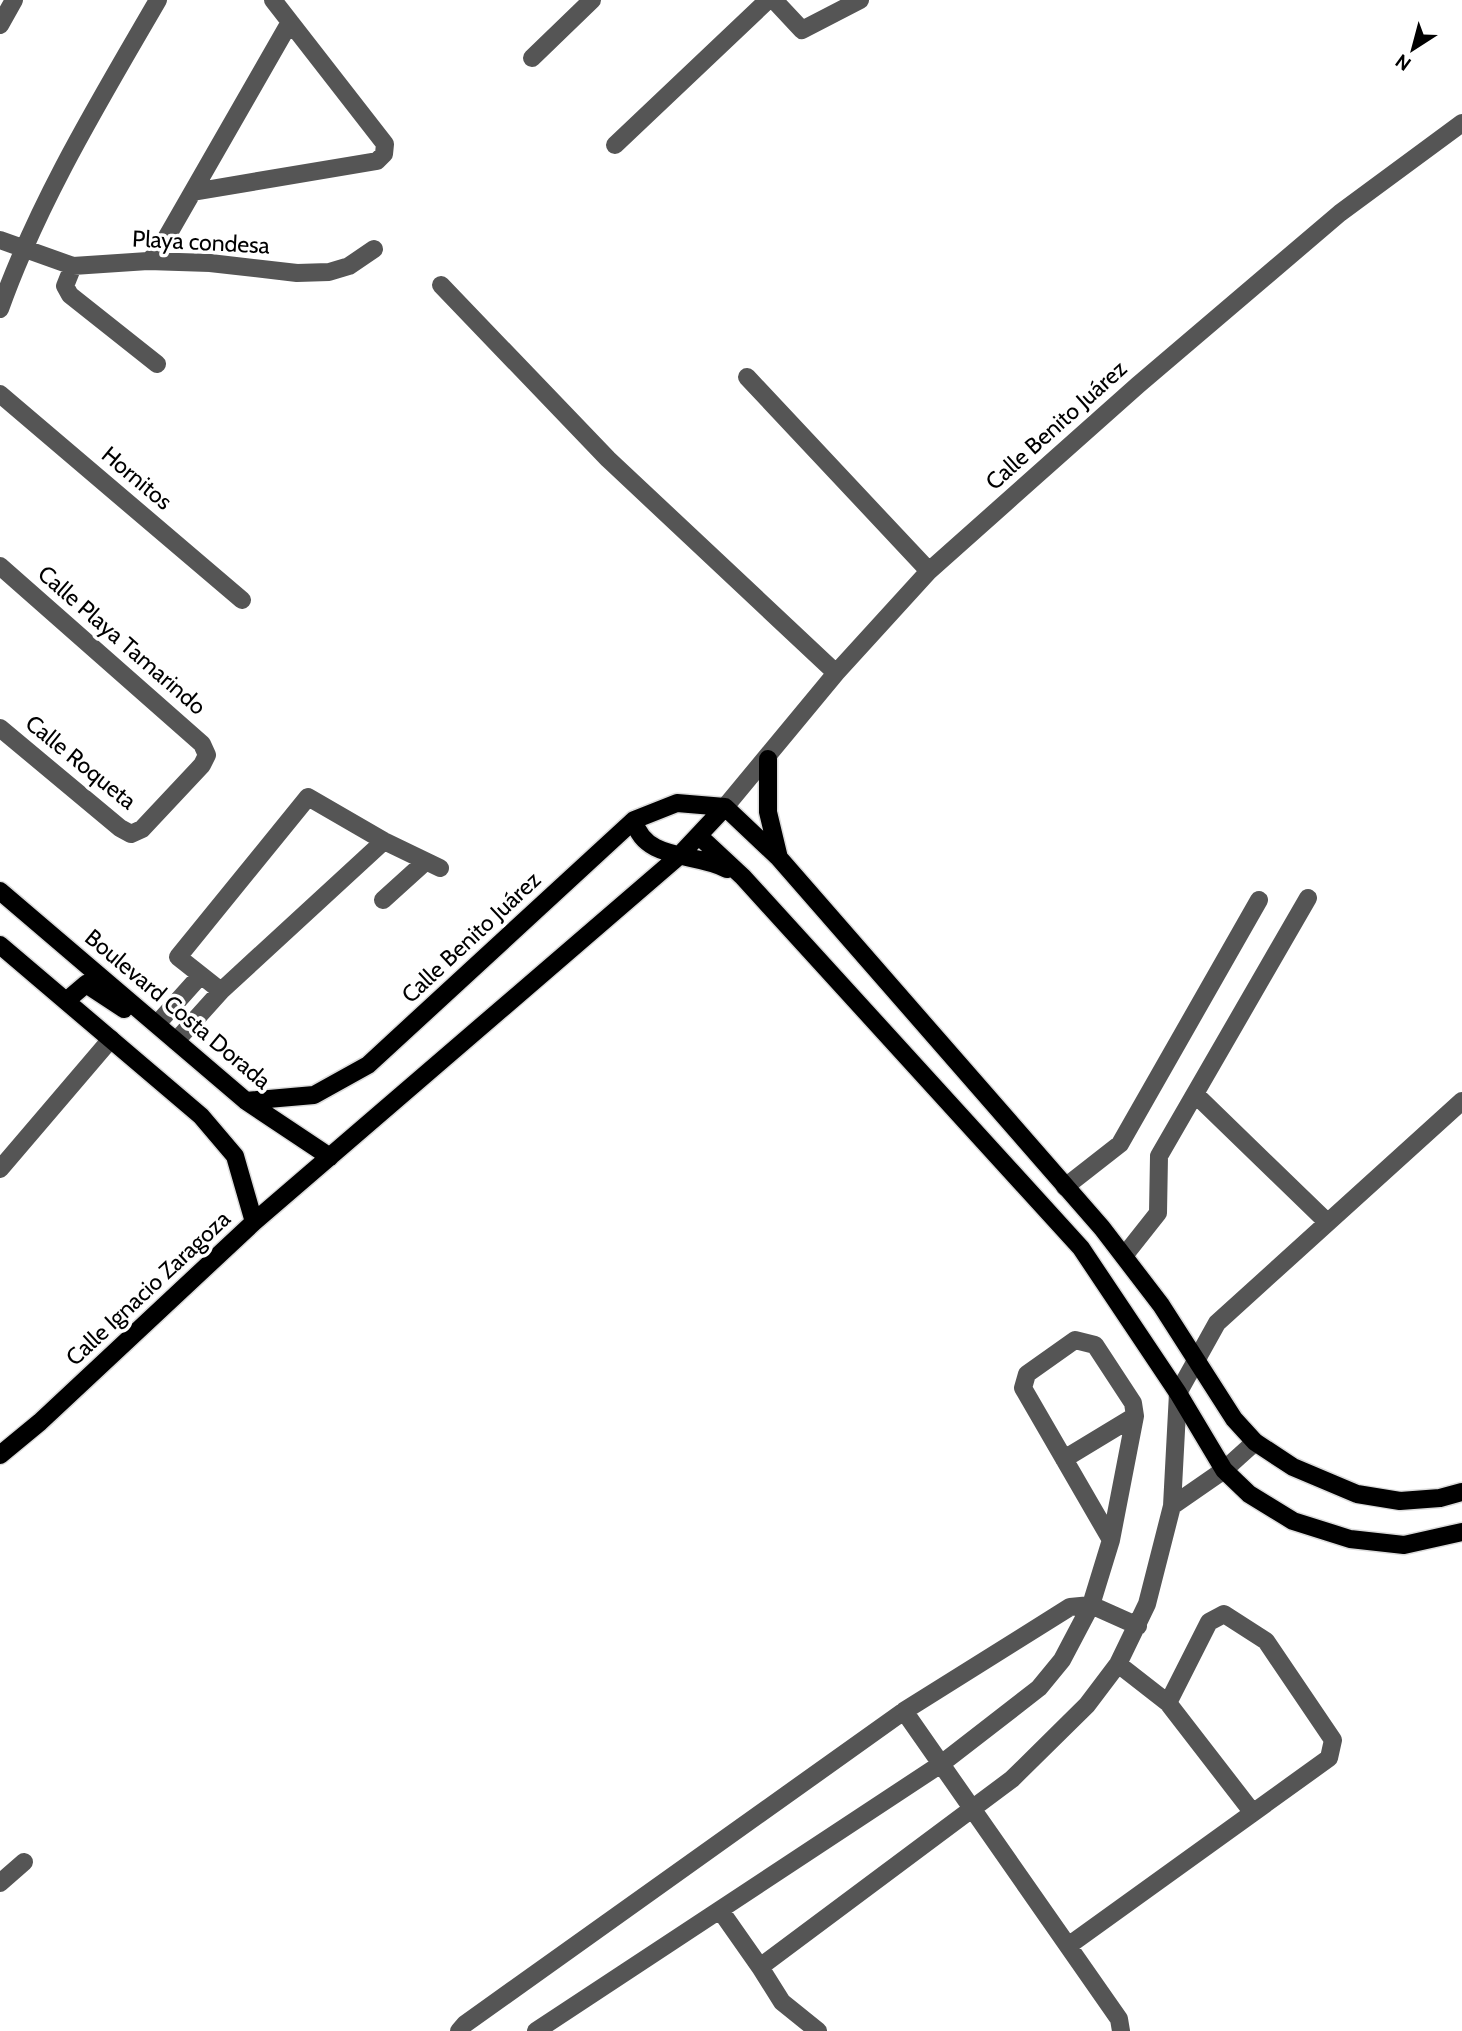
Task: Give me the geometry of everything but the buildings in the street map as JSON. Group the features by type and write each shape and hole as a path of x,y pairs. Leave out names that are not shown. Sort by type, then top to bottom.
{"main road":[{"path":"768,759 768,812 779,858"},
{"name":"Calle Benito Juárez","path":"246,1101 314,1095 368,1065 634,820 677,803 725,807"},
{"path":"725,807 779,858 1102,1228 1196,1356 1234,1419 1255,1442 1293,1467 1357,1494 1400,1501 1440,1498 1462,1492"},
{"name":"Calle Benito Juárez","path":"330,1157 679,856 725,807"},
{"path":"634,820 637,832 645,842 679,856 711,860 743,877"},
{"path":"699,836 743,877 1081,1248 1178,1393 1224,1470 1249,1494 1293,1521 1350,1539 1404,1545 1462,1532"},
{"name":"Boulevard Costa Dorada","path":"0,891 246,1101 330,1157"},
{"path":"0,945 201,1116 234,1156 254,1222"},
{"path":"66,1002 86,984 120,1008 138,1008"},
{"path":"995,1154 1021,1136"},
{"name":"Calle Ignacio Zaragoza","path":"0,1455 51,1412 254,1222 330,1157"}],"street":[{"path":"0,25 14,0"},
{"path":"0,309 23,246 107,87 158,0"},
{"path":"192,192 377,162 384,154 385,145 273,0"},
{"path":"532,58 592,0"},
{"path":"615,145 768,0"},
{"path":"774,0 802,30 860,0"},
{"path":"148,261 157,254 290,22"},
{"name":"Calle Benito Juárez","path":"725,807 768,759 836,673 929,571 1138,385 1340,214 1462,123"},
{"name":"Playa condesa","path":"0,240 73,266 148,261 210,263 298,273 329,272 349,266 374,249"},
{"path":"73,266 65,286 70,295 157,364"},
{"path":"441,285 608,459 836,673"},
{"path":"747,377 929,571"},
{"name":"Hornitos","path":"0,394 242,600"},
{"name":"Calle Playa Tamarindo","path":"0,566 202,744 207,755 202,765 142,830 131,834"},
{"name":"Calle Roqueta","path":"0,728 120,828 131,834"},
{"path":"221,991 178,957 308,797 432,865 383,900"},
{"path":"176,1041 221,991 384,841"},
{"path":"1124,1256 1158,1213 1159,1156 1307,898"},
{"path":"1069,1192 1120,1144 1259,900"},
{"path":"157,1024 200,976"},
{"path":"0,1169 111,1040"},
{"path":"1196,1095 1326,1221"},
{"path":"760,1967 1022,1770 1087,1705 1118,1664 1147,1604 1172,1506 1178,1393 1196,1356 1217,1323 1326,1221 1462,1101"},
{"path":"536,2031 941,1764 1039,1688 1062,1660 1091,1605 1111,1540 1135,1416 1133,1402 1095,1345 1075,1340 1027,1374 1023,1388 1111,1540"},
{"path":"1064,1459 1135,1416"},
{"path":"1172,1506 1224,1470 1255,1442"},
{"path":"460,2031 465,2024 904,1711 1070,1607 1091,1605 1138,1626"},
{"path":"1068,1946 1329,1758 1333,1749 1333,1740 1266,1641 1257,1632 1224,1614 1215,1616 1209,1622 1168,1703"},
{"path":"1118,1664 1168,1703 1253,1813"},
{"path":"904,1711 1119,2019 1121,2031"},
{"path":"0,1883 24,1863"},
{"path":"720,1910 782,2002 818,2031"}]}
